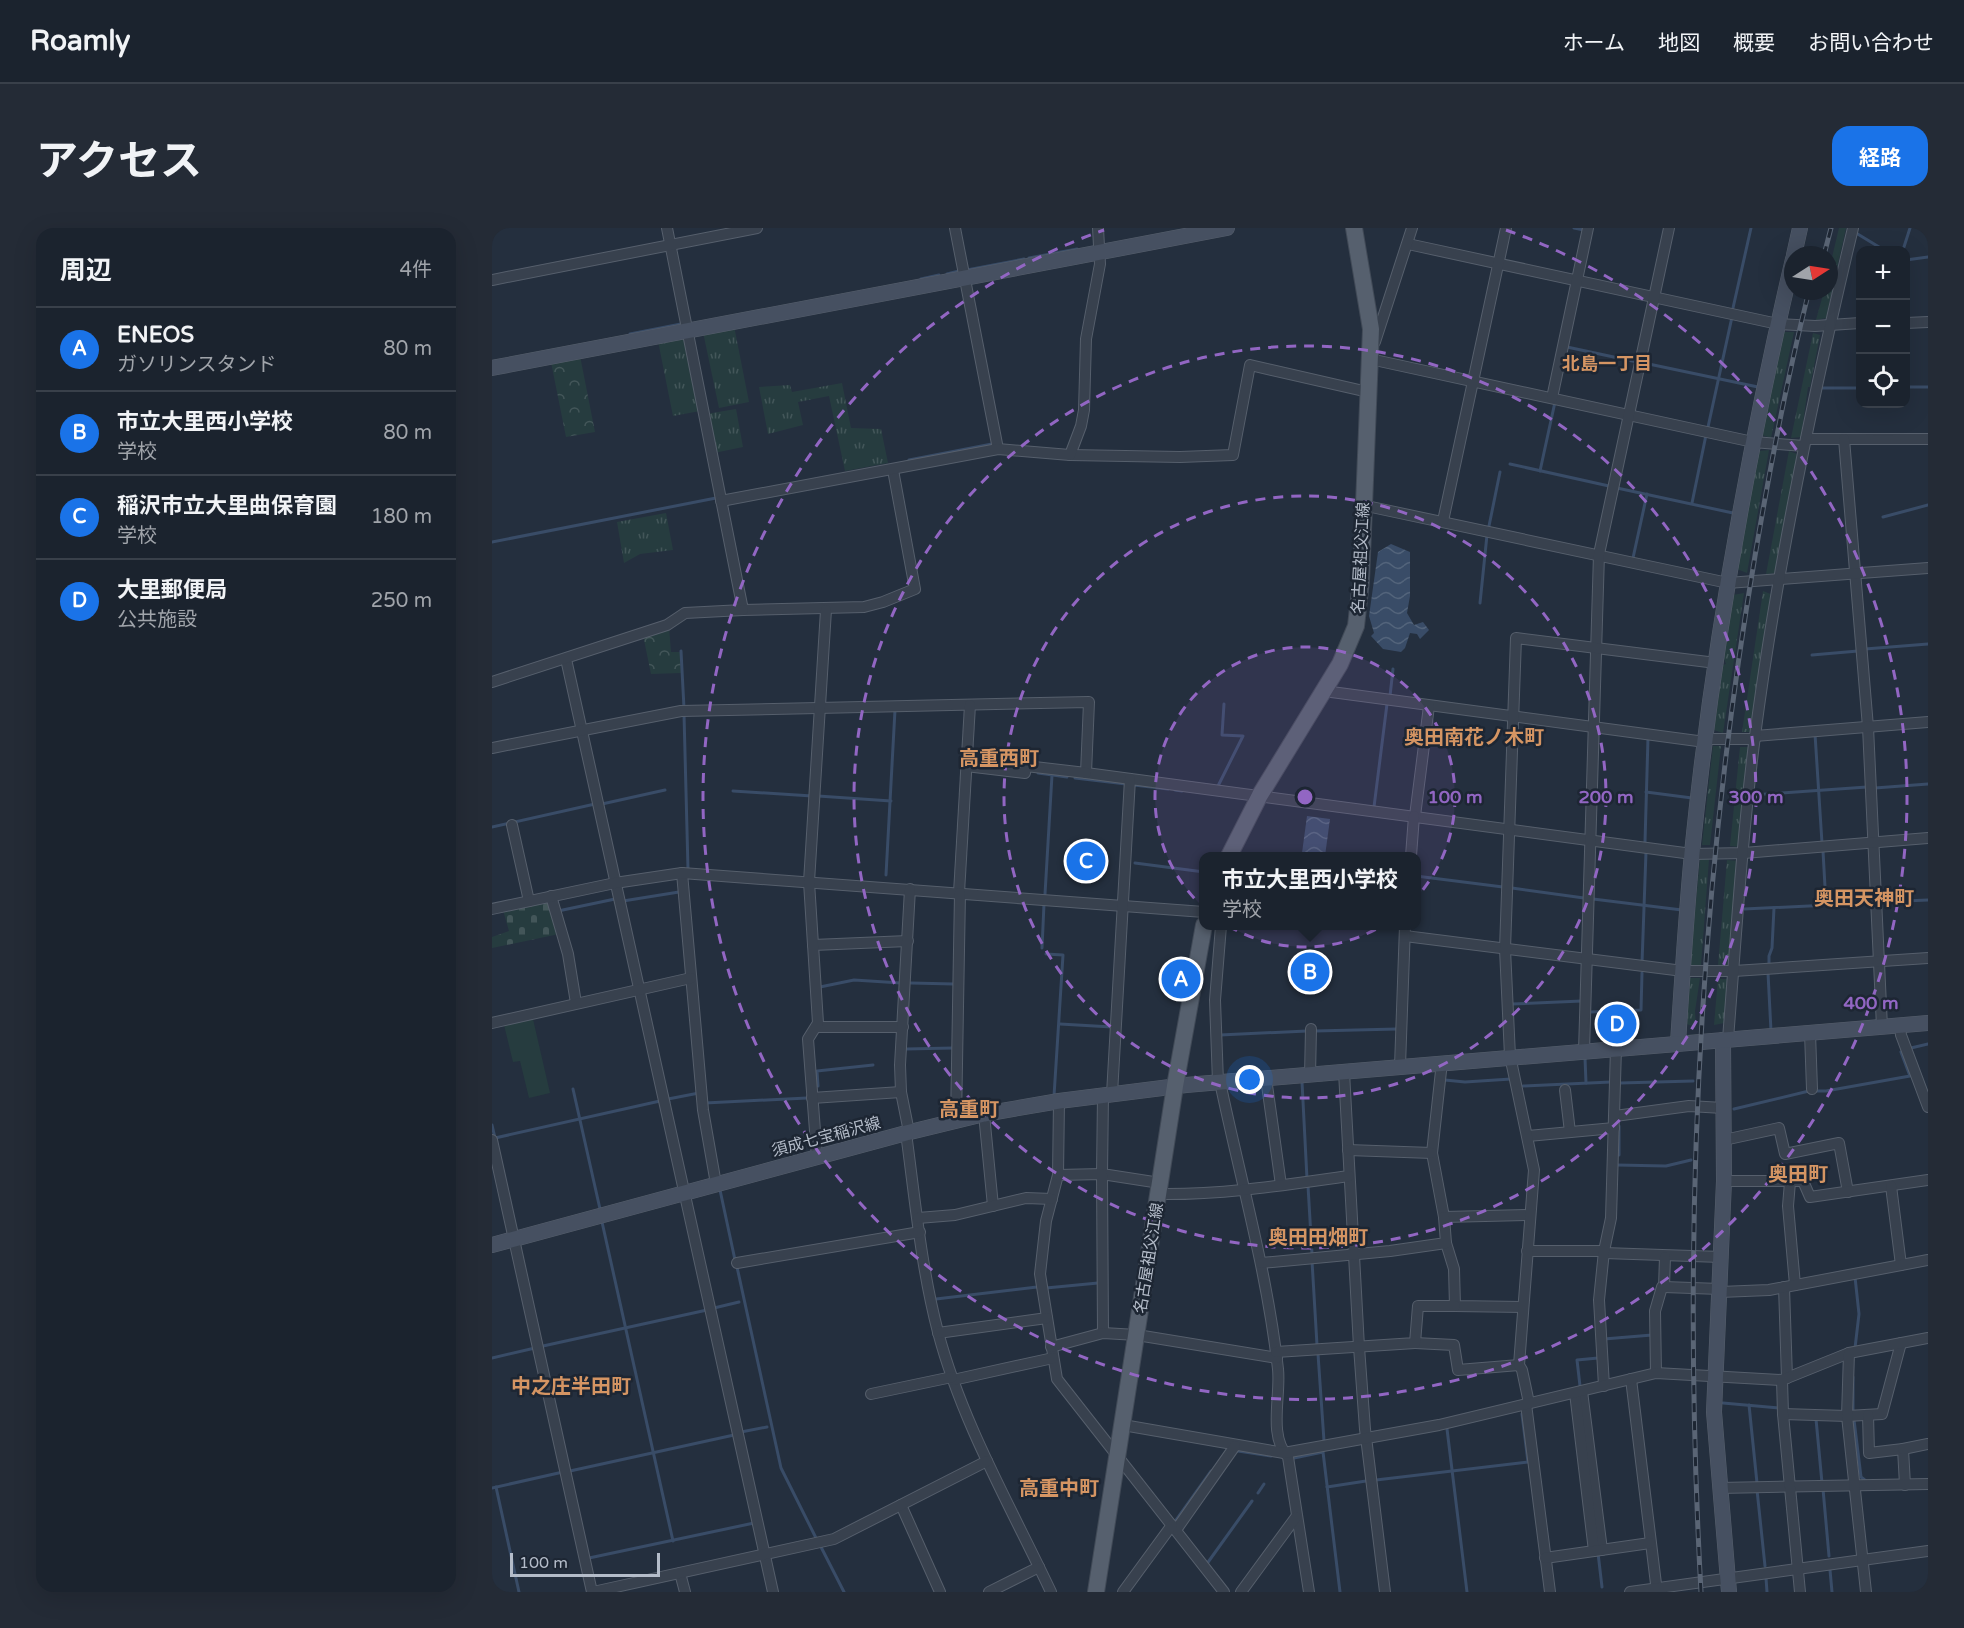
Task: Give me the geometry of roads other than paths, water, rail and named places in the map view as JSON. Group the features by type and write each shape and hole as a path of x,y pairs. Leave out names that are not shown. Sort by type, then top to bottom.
{"main road":[{"name":"名古屋祖父江線","path":"1231,852 1260,795 1340,664 1356,626 1361,581 1362,505 1371,328 1354,228"},
{"name":"名古屋祖父江線","path":"1096,1592 1175,1086 1202,930"}],"street":[{"path":"667,228 743,610"},
{"path":"492,280 757,228"},
{"path":"955,228 998,449"},
{"path":"1070,455 1083,418 1086,339 1100,264 1098,228"},
{"path":"1412,228 1370,357 1753,442 1805,443 1844,439 1928,439"},
{"path":"1443,521 1506,228"},
{"path":"1552,398 1588,228"},
{"path":"1584,1051 1599,554 1669,228"},
{"path":"1796,246 1800,228"},
{"path":"1728,1586 1714,1412 1724,1181 1723,1107 1726,1040 1755,737 1779,580 1830,323 1853,228"},
{"path":"492,368 1219,229"},
{"path":"1408,244 1778,324 1815,326 1830,323 1856,323"},
{"path":"1678,1043 1692,854 1716,663 1753,442 1784,297"},
{"path":"1910,323 1928,322"},
{"path":"721,501 998,449 1070,455 1180,458 1233,455 1250,364 1368,392"},
{"path":"1844,439 1869,727 1882,1027"},
{"path":"492,682 667,625 685,614 784,608 826,610 883,602 915,589 893,470"},
{"path":"1362,505 1728,583 1928,568"},
{"path":"816,1027 809,882 826,610"},
{"path":"1550,1592 1528,1403 1519,1365 1534,1170 1510,1056 1505,949 1516,638 1716,663"},
{"path":"566,659 774,1592"},
{"path":"1324,691 1706,740 1928,722"},
{"path":"492,748 681,711 1089,702 1086,773"},
{"path":"956,1120 959,893 970,705"},
{"path":"1411,852 1429,706"},
{"path":"966,766 1025,773 1026,766 1086,773 1692,854 1744,853 1928,838"},
{"path":"1103,1333 1102,1174 1123,906 1130,779"},
{"path":"513,825 529,901"},
{"path":"682,873 703,1110 716,1185"},
{"path":"492,909 615,883 682,873 1199,912"},
{"path":"910,890 900,1065 901,1092 929,1295 938,1333 953,1378 987,1461 1051,1592"},
{"path":"551,896 568,954 576,1003"},
{"path":"1221,930 1215,1000 1219,1082 1235,1156 1246,1190 1261,1263 1280,1388 1277,1425 1280,1445 1288,1457 1296,1517 1309,1576 1309,1592"},
{"path":"1400,1066 1405,931 1505,949 1683,971 1734,971 1928,958"},
{"path":"813,945 908,941"},
{"path":"492,1023 691,978"},
{"name":"須成七宝稲沢線","path":"492,1245 908,1132 984,1114 1059,1101 1219,1082 1928,1023"},
{"path":"1900,1026 1901,1035 1928,1107"},
{"path":"817,1157 808,1039 810,1032 816,1027 903,1027"},
{"path":"1310,1075 1311,1029"},
{"path":"1809,1033 1812,1089"},
{"path":"1604,1386 1599,1300 1604,1252 1611,1218 1616,1048"},
{"path":"1442,1062 1432,1153 1444,1217 1446,1243 1454,1269 1455,1306"},
{"path":"1344,1072 1359,1347 1385,1592"},
{"path":"1266,1078 1281,1185"},
{"path":"1565,1090 1569,1132"},
{"path":"812,1098 901,1092"},
{"path":"1059,1101 1058,1175 1046,1221 1040,1274 1057,1379 1224,1592"},
{"path":"1615,1116 1689,1106 1723,1107"},
{"path":"984,1114 993,1206"},
{"path":"1528,1136 1614,1128"},
{"path":"1724,1140 1779,1128 1785,1154 1839,1143 1848,1192"},
{"path":"492,1140 495,1171 515,1239 593,1592 834,1539 987,1461"},
{"path":"1348,1150 1432,1153"},
{"path":"1058,1175 1102,1174 1159,1189 1197,1195 1349,1176"},
{"path":"1724,1181 1803,1181 1810,1197 1928,1180"},
{"path":"1790,1182 1789,1286 1783,1414 1800,1592"},
{"path":"1891,1186 1900,1265"},
{"path":"918,1218 955,1215 1026,1198 1052,1199"},
{"path":"1444,1217 1530,1215"},
{"path":"737,1263 920,1232"},
{"path":"1261,1263 1354,1255 1446,1243"},
{"path":"1527,1251 1721,1257"},
{"path":"1656,1373 1655,1311 1662,1287 1664,1287 1665,1257"},
{"path":"1664,1287 1720,1291 1789,1286 1928,1260"},
{"path":"1415,1343 1418,1306 1523,1307"},
{"path":"938,1333 1047,1318"},
{"path":"871,1394 953,1378 1052,1353 1103,1333 1137,1335 1276,1355 1415,1343 1454,1345 1458,1370 1519,1365"},
{"path":"1123,1425 1284,1453 1439,1425 1656,1373 1785,1379 1849,1353 1928,1338"},
{"path":"1783,1414 1847,1416 1882,1414 1901,1342"},
{"path":"1849,1353 1847,1416 1866,1592"},
{"path":"1631,1379 1656,1590"},
{"path":"1578,1392 1598,1550"},
{"path":"1868,1415 1869,1453 1928,1444"},
{"path":"1123,1592 1235,1446"},
{"path":"1903,1449 1905,1485"},
{"path":"1719,1488 1928,1484"},
{"path":"901,1505 940,1592"},
{"path":"1241,1592 1296,1517"},
{"path":"1545,1558 1650,1543"},
{"path":"1630,1592 1728,1586 1797,1569 1928,1551"},
{"path":"989,1592 1039,1567"},
{"path":"680,1573 685,1592"}],"water":[{"path":"1391,544 1410,552 1410,596 1407,613 1414,625 1423,622 1429,630 1420,639 1417,634 1410,633 1405,648 1401,652 1383,649 1371,636 1374,633 1369,616 1378,552"},
{"path":"1307,816 1330,819 1326,852 1302,852"}],"waterway":[{"path":"1574,228 1584,230"},
{"path":"1733,308 1751,228"},
{"path":"1904,246 1910,228"},
{"path":"1856,233 1877,246"},
{"path":"1029,258 1077,249"},
{"path":"1910,259 1928,257"},
{"path":"967,270 1024,259"},
{"path":"947,274 959,271"},
{"path":"921,279 939,275"},
{"path":"1708,427 1732,317"},
{"path":"630,334 681,324"},
{"path":"1567,347 1637,362"},
{"path":"1644,363 1758,387"},
{"path":"1910,387 1928,387"},
{"path":"1821,388 1856,388"},
{"path":"1540,471 1555,402"},
{"path":"1692,503 1706,435"},
{"path":"909,460 992,444"},
{"path":"1510,464 1609,486"},
{"path":"1489,526 1500,472"},
{"path":"1617,488 1733,513"},
{"path":"1633,558 1647,494"},
{"path":"492,542 716,498"},
{"path":"1883,517 1928,505"},
{"path":"1480,603 1487,535"},
{"path":"1865,649 1928,644"},
{"path":"681,651 684,708"},
{"path":"1812,655 1858,651"},
{"path":"1390,696 1393,669"},
{"path":"1218,786 1243,736 1222,735 1224,704"},
{"path":"1374,807 1387,704"},
{"path":"886,875 895,710"},
{"path":"684,714 688,869"},
{"path":"1815,734 1822,843"},
{"path":"1645,842 1648,738"},
{"path":"1038,773 1067,777"},
{"path":"1045,894 1052,775"},
{"path":"1075,778 1126,784"},
{"path":"1875,788 1928,784"},
{"path":"1134,785 1168,789"},
{"path":"1753,795 1867,787"},
{"path":"602,804 665,790"},
{"path":"1175,790 1182,791"},
{"path":"733,791 812,796"},
{"path":"1646,792 1692,798"},
{"path":"818,796 891,801"},
{"path":"492,827 595,804"},
{"path":"1823,851 1826,905"},
{"path":"1642,963 1646,852"},
{"path":"1135,863 1199,871"},
{"path":"1421,877 1503,887"},
{"path":"1512,888 1584,898"},
{"path":"623,901 679,892"},
{"path":"558,911 615,899"},
{"path":"1593,899 1682,910"},
{"path":"1881,902 1928,900"},
{"path":"1744,909 1871,903"},
{"path":"1042,948 1044,904"},
{"path":"1769,966 1774,908"},
{"path":"1046,954 1063,955 1054,1096"},
{"path":"1590,1012 1641,1010 1642,973"},
{"path":"1768,973 1771,1031"},
{"path":"820,987 854,980 901,983"},
{"path":"911,983 954,984"},
{"path":"1512,1004 1582,1001"},
{"path":"1060,1024 1112,1027"},
{"path":"1315,1031 1397,1029"},
{"path":"1220,1035 1307,1031"},
{"path":"1911,1048 1928,1044"},
{"path":"906,1049 953,1048"},
{"path":"1734,1109 1809,1091 1826,1091 1910,1076 1901,1052"},
{"path":"1585,1058 1586,1083"},
{"path":"818,1086 817,1071 873,1065"},
{"path":"1445,1080 1465,1082 1511,1079"},
{"path":"1619,1086 1620,1083 1693,1081"},
{"path":"1302,1082 1307,1179"},
{"path":"1523,1086 1611,1082"},
{"path":"573,1089 600,1209"},
{"path":"669,1102 668,1099 699,1093"},
{"path":"705,1103 807,1098"},
{"path":"495,1138 660,1101"},
{"path":"492,1125 495,1138"},
{"path":"1619,1126 1619,1155"},
{"path":"1617,1165 1666,1166 1691,1160"},
{"path":"1308,1186 1312,1254"},
{"path":"720,1190 735,1260"},
{"path":"602,1222 673,1541"},
{"path":"1312,1261 1317,1345"},
{"path":"737,1267 781,1468 816,1538"},
{"path":"1855,1277 1859,1314 1855,1348"},
{"path":"1046,1288 1098,1283"},
{"path":"936,1299 1037,1287"},
{"path":"714,1308 739,1302"},
{"path":"543,1346 707,1310"},
{"path":"1604,1339 1652,1335"},
{"path":"492,1358 535,1348"},
{"path":"1318,1354 1324,1441"},
{"path":"1580,1386 1577,1360 1598,1358 1600,1355"},
{"path":"1853,1377 1853,1412"},
{"path":"1723,1403 1779,1408"},
{"path":"1749,1405 1757,1483"},
{"path":"1376,1480 1528,1462 1522,1414"},
{"path":"1816,1419 1822,1483"},
{"path":"1854,1420 1861,1477 1866,1481"},
{"path":"741,1432 767,1427"},
{"path":"1447,1429 1467,1592"},
{"path":"570,1471 734,1435"},
{"path":"1238,1451 1271,1456"},
{"path":"1294,1458 1323,1452 1340,1592"},
{"path":"1176,1520 1211,1471"},
{"path":"492,1488 563,1472"},
{"path":"1327,1487 1366,1481"},
{"path":"1258,1493 1264,1484"},
{"path":"496,1487 519,1592"},
{"path":"1823,1489 1829,1556"},
{"path":"1757,1490 1765,1566"},
{"path":"1206,1565 1252,1501"},
{"path":"589,1558 754,1523"},
{"path":"821,1547 844,1592"},
{"path":"1598,1553 1602,1587"},
{"path":"1830,1570 1832,1592"},
{"path":"1766,1578 1767,1592"}],"railway":[{"path":"1826,246 1831,228"},
{"path":"1701,1592 1695,1462 1694,1202 1707,943 1719,813 1735,684 1779,423 1807,300"}],"place":[{"name":"稲沢市立大里曲保育園","path":"1086,861"},
{"name":"市立大里西小学校","path":"1310,972"},
{"name":"ENEOS","path":"1181,979"},
{"name":"大里郵便局","path":"1617,1024"}],"district":[{"name":"北島一丁目","path":"1607,364"},
{"name":"奥田南花ノ木町","path":"1474,737"},
{"name":"高重西町","path":"999,758"},
{"name":"奥田天神町","path":"1864,898"},
{"name":"高重町","path":"969,1109"},
{"name":"奥田町","path":"1798,1174"},
{"name":"奥田田畑町","path":"1318,1237"},
{"name":"中之庄半田町","path":"571,1386"},
{"name":"高重中町","path":"1059,1488"}]}
